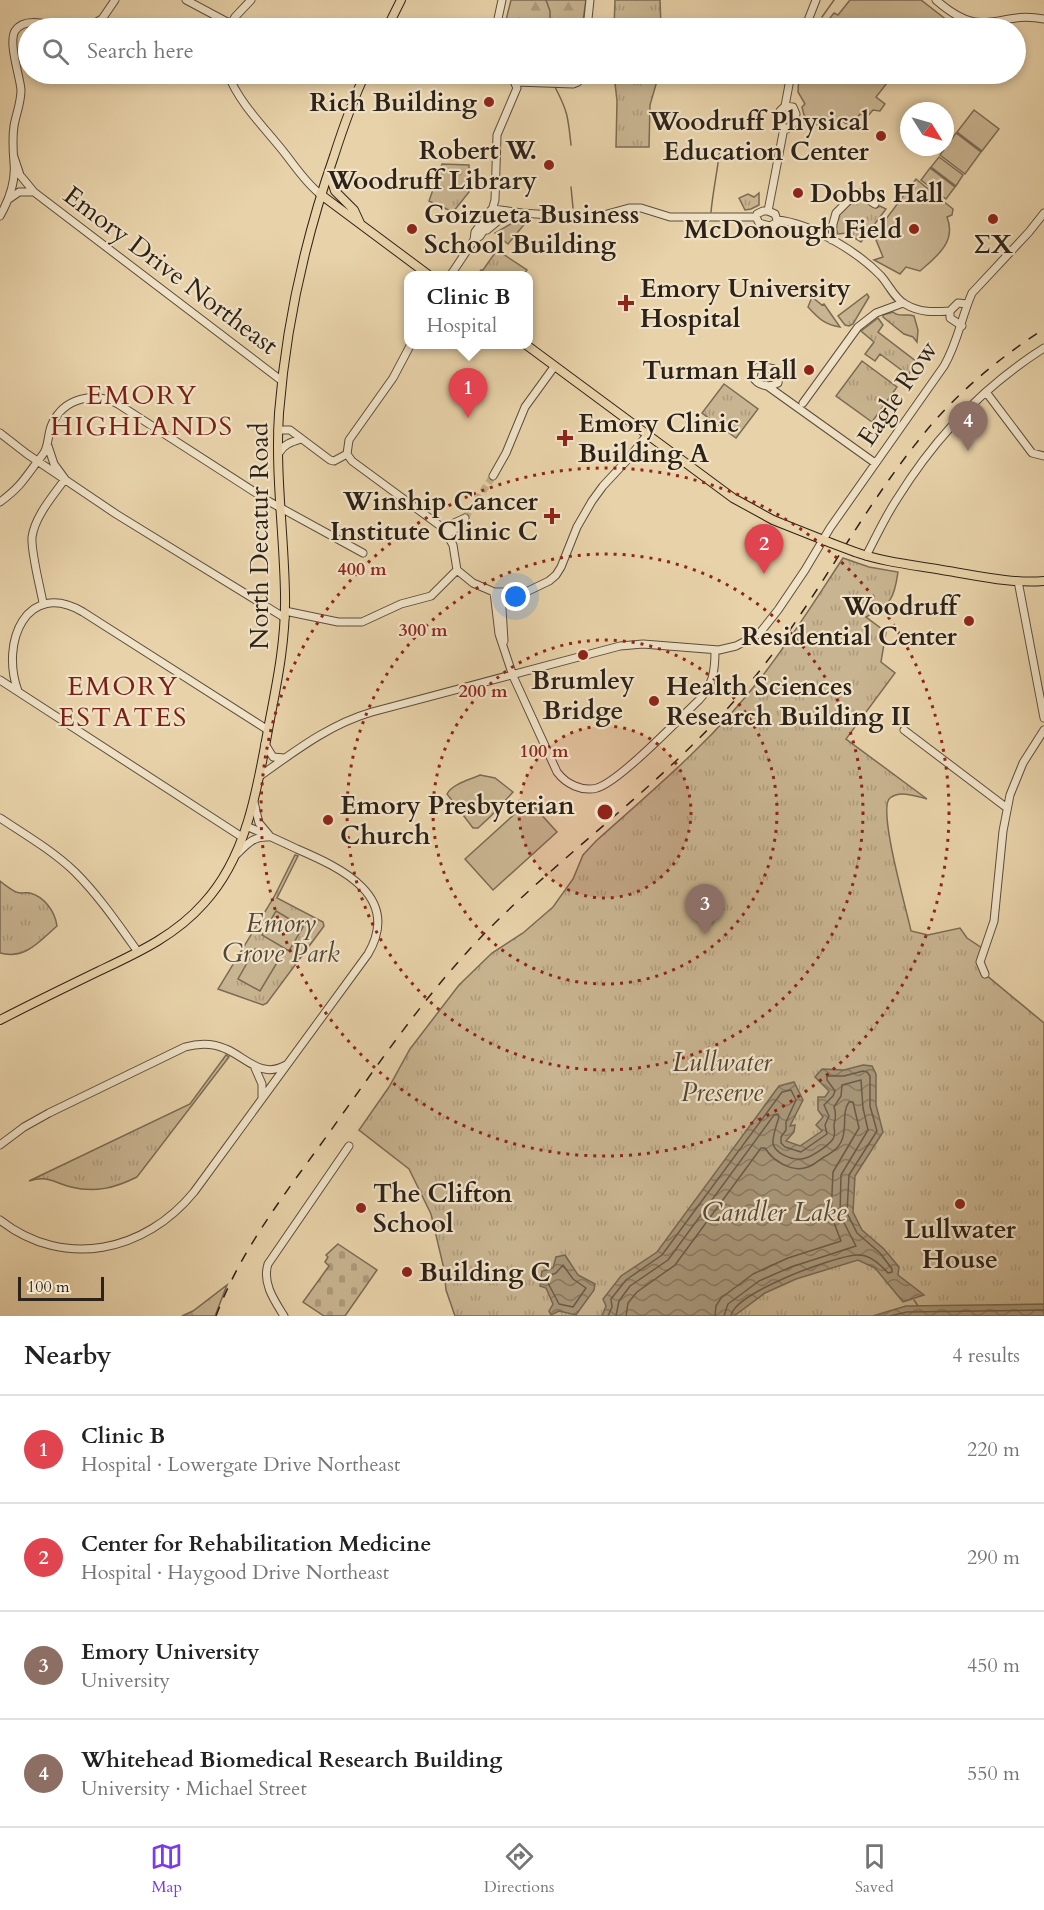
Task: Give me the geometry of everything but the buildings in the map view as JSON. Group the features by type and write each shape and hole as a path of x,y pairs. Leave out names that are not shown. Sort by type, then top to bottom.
{"main road":[{"path":"392,18 401,0"},
{"name":"North Decatur Road","path":"0,1020 161,940 189,919 218,886 243,837 260,776 282,649 285,615 278,430 293,303 320,194 361,84"},
{"path":"328,170 332,184 338,194 354,210 357,222"},
{"path":"320,194 423,271"},
{"path":"529,349 713,484 766,516 827,542 885,561 1018,581 1044,581"}],"street":[{"path":"103,18 115,0"},
{"path":"186,0 216,18"},
{"path":"236,18 251,0"},
{"path":"498,18 502,0"},
{"path":"588,18 590,0"},
{"path":"809,18 816,0"},
{"path":"936,0 953,15 961,18"},
{"path":"1026,18 1044,19"},
{"path":"18,29 14,34 13,42 18,72"},
{"path":"0,216 8,201 14,178 14,127 20,103 20,84"},
{"path":"233,84 301,175 320,194"},
{"path":"477,238 475,232 493,208 497,135 516,92 516,84"},
{"path":"768,211 784,128 778,119 780,111 785,106 789,84"},
{"path":"784,128 792,126 796,114 793,107 785,106"},
{"name":"Emory Drive Northeast","path":"14,157 20,175 34,192 282,381"},
{"name":"Emory Drive Northeast","path":"8,201 19,192 34,192"},
{"path":"832,240 834,218 849,200 860,193 875,204"},
{"path":"493,208 522,213 586,218 629,208 641,208 664,216 756,217"},
{"path":"756,217 759,212 768,211 775,214 777,220"},
{"path":"454,271 477,238 499,220 522,213"},
{"name":"Eagle Row","path":"715,651 750,640 764,629 827,542 875,463 954,350 967,304 979,285 1044,213"},
{"path":"756,217 759,223 766,226 773,225 777,220"},
{"path":"777,220 809,228 852,252 876,271 903,303 926,312 950,311 958,303 967,304"},
{"path":"803,402 863,322 876,313 903,303"},
{"path":"950,311 950,318 962,326"},
{"path":"866,556 895,502 947,430 986,392 1044,348"},
{"path":"409,349 393,378 349,440 347,454 352,461 446,531 453,545 457,570 473,583 498,592 529,591 549,581 556,575 577,527 598,491 647,435"},
{"path":"779,378 775,385 766,385 758,383 753,377 755,369 760,366 774,369 779,378 783,390 790,400"},
{"path":"493,476 506,453 525,407 554,367"},
{"path":"766,385 875,463"},
{"path":"986,392 1032,453 1044,456"},
{"path":"0,502 22,484 45,452 53,421 66,406 87,397 108,399 281,508 363,553"},
{"path":"278,430 290,430 330,460 347,454"},
{"path":"0,433 19,449 135,526 285,615 338,622 362,622 401,604 431,596 457,570"},
{"path":"279,453 282,447 301,439"},
{"path":"47,443 54,464 64,479"},
{"path":"43,603 33,546 33,533 64,479"},
{"path":"1018,581 1044,718"},
{"path":"260,776 326,732 354,718 513,676 628,645 659,645 715,651 714,676 705,693 617,777 593,789 574,786 557,772 513,676 505,650 498,592"},
{"path":"11,625 26,610 43,603 62,603 78,609 268,730"},
{"path":"6,672 18,691"},
{"path":"0,680 243,837"},
{"path":"904,730 1007,808"},
{"path":"986,974 980,962 994,921 1007,808 1023,763 1044,730"},
{"path":"266,744 273,757 284,758"},
{"path":"253,801 260,823 274,838"},
{"path":"0,818 44,846 75,872 105,906 138,952"},
{"path":"0,1220 28,1237 63,1247 102,1248 138,1237 157,1227 182,1206 368,954 375,939 378,923 373,902 363,887 332,865 246,826"},
{"path":"234,856 255,839 274,838"},
{"path":"0,1145 24,1127 49,1113 185,1047 204,1044 222,1047 255,1068 264,1070 275,1070 290,1062"},
{"path":"255,1068 262,1084 261,1099"},
{"path":"284,1316 269,1288 266,1275 268,1264 349,1146"}],"green space":[{"path":"511,0 586,0 583,18 506,18"},
{"path":"615,0 660,0 661,18 614,18"},
{"path":"850,0 921,0 944,18 830,18 834,13 838,15"},
{"path":"615,84 656,84 650,105 649,147 616,147"},
{"path":"798,84 886,84 876,97 885,104 880,111 873,110 866,118 860,114 850,127 841,120 828,120 821,128 804,115 802,107 805,104 798,92"},
{"path":"974,110 999,129 982,151 957,132"},
{"path":"956,133 981,152 965,174 941,156 954,156"},
{"path":"939,157 963,175 956,186 931,167"},
{"path":"442,164 469,165 469,192 453,212 429,201"},
{"path":"930,168 955,187 946,199 921,180"},
{"name":"McDonough Field","path":"916,179 953,209 952,215 947,217 949,234 943,248 920,271 906,267 900,274 874,260 883,257 874,235"},
{"path":"759,193 759,205 745,210 739,198 748,194 754,197"},
{"path":"863,198 876,208 880,206 886,209 861,242 847,233 838,234 835,225 839,214 854,199"},
{"path":"521,218 527,221 508,244 495,233"},
{"path":"497,250 527,270 480,271"},
{"path":"867,294 869,297 853,324 845,325 838,316"},
{"path":"812,297 822,305 824,304 840,327 826,323 808,307"},
{"path":"893,312 898,315 914,316 918,330 917,342 883,317"},
{"path":"878,318 883,325 878,332 917,362 908,375 880,354 875,361 865,354 874,342 861,331"},
{"path":"862,361 897,387 872,422 836,396"},
{"path":"724,384 758,409 736,438 702,413"},
{"name":"Lullwater Preserve","path":"843,558 869,567 898,572 890,600 866,617 886,632 881,662 895,673 846,739 927,799 898,794 890,798 887,806 890,839 911,931 928,935 960,928 967,938 985,950 981,957 985,974 1044,1023 1044,1316 455,1316 446,1290 444,1269 431,1214 409,1169 359,1130 389,1087 410,1049 459,985 492,953 523,933 553,907 573,879 583,855 723,723 771,665"},
{"path":"480,775 495,778 513,792 478,828 473,828 447,794 457,785"},
{"path":"529,801 557,832 493,890 465,859"},
{"name":"Emory Grove Park","path":"295,855 298,856 277,898 323,922 324,926 267,1003 263,1005 218,989 274,897"},
{"path":"0,881 16,892 30,893 40,898 52,910 56,921 57,926 38,943 17,954 0,953"},
{"path":"276,911 303,927 289,951 262,935"},
{"path":"255,949 278,961 260,991 238,979"},
{"path":"226,1055 229,1057 137,1177 113,1187 88,1190 47,1179 29,1181 190,1104"},
{"path":"338,1244 377,1270 345,1316 324,1316 303,1302 329,1266 325,1262 328,1257 326,1255"},
{"path":"227,1285 215,1316 182,1316 193,1311"}],"water":[{"name":"Candler Lake","path":"863,1065 872,1066 876,1074 876,1105 883,1132 855,1176 853,1212 862,1230 884,1249 899,1267 898,1275 924,1295 903,1302 875,1268 858,1260 796,1279 765,1293 734,1316 602,1316 606,1306 603,1299 621,1276 657,1252 779,1086 794,1082 803,1100 790,1126 795,1125 794,1132 786,1141 800,1146 822,1131 816,1125 823,1117 818,1110 818,1097 825,1097 829,1091 815,1077 822,1069 844,1070"},
{"path":"565,1255 578,1275 595,1284 594,1290 576,1315 559,1311 551,1315 549,1311 553,1304 546,1288 540,1286 542,1271 553,1268 556,1257"},
{"path":"1044,1304 1044,1316 873,1316 906,1306"}],"waterway":[{"path":"546,0 550,18"},
{"path":"822,17 834,0"},
{"path":"555,87 567,115 571,145"},
{"path":"711,212 720,147"},
{"path":"571,187 573,208"},
{"path":"914,1300 918,1306"}],"tunnel":[{"path":"465,518 493,476"}],"railway":[{"path":"216,1316 238,1267 266,1221 430,995 499,919 654,781 714,723 742,692 789,632 873,503 931,425 976,380 1044,329"}],"place":[{"name":"Rich Building","path":"489,102"},
{"name":"Woodruff Physical Education Center","path":"881,136"},
{"name":"Robert W. Woodruff Library","path":"549,165"},
{"name":"Dobbs Hall","path":"798,193"},
{"name":"ΣΧ","path":"993,219"},
{"name":"Goizueta Business School Building","path":"412,229"},
{"name":"McDonough Field","path":"914,229"},
{"name":"Emory University Hospital","path":"626,303"},
{"name":"Turman Hall","path":"809,370"},
{"name":"Clinic B","path":"468,418"},
{"name":"Emory Clinic Building A","path":"565,438"},
{"name":"Whitehead Biomedical Research Building","path":"968,451"},
{"name":"Winship Cancer Institute Clinic C","path":"552,516"},
{"name":"Center for Rehabilitation Medicine","path":"764,574"},
{"name":"Woodruff Residential Center","path":"969,621"},
{"name":"Brumley Bridge","path":"583,655"},
{"name":"Health Sciences Research Building II","path":"654,701"},
{"name":"Emory Presbyterian Church","path":"328,820"},
{"name":"Emory University","path":"705,934"},
{"name":"Lullwater House","path":"960,1204"},
{"name":"The Clifton School","path":"361,1208"},
{"name":"Building C","path":"407,1272"}],"district":[{"name":"EMORY HIGHLANDS","path":"142,410"},
{"name":"EMORY ESTATES","path":"123,702"}]}
